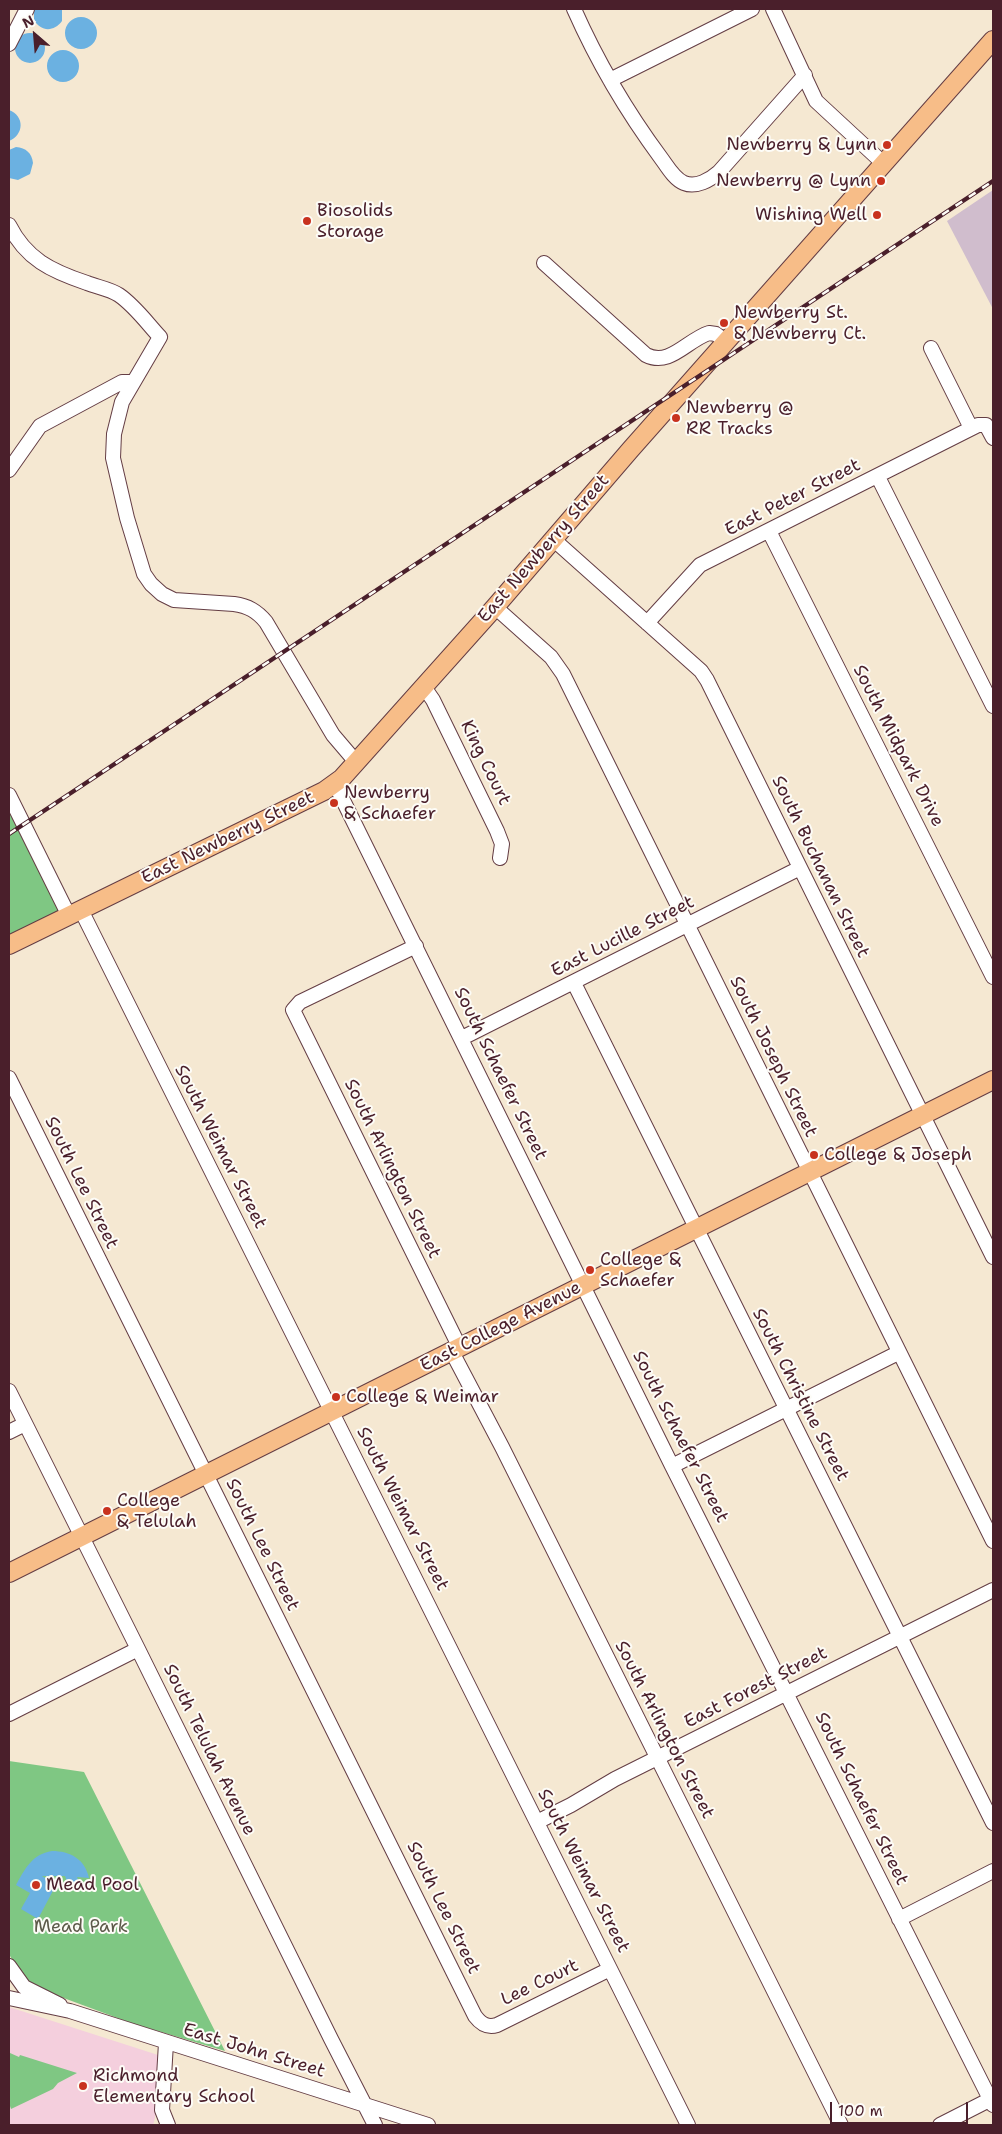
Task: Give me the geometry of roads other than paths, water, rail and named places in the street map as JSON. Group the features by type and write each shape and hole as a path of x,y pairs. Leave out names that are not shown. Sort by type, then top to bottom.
{"main road":[{"name":"East Newberry Street","path":"9,945 291,808 335,784 495,607 993,40"},
{"name":"East College Avenue","path":"9,1573 697,1230 993,1080"}],"street":[{"path":"9,44 26,9"},
{"path":"574,9 610,80 652,146 673,174 683,183 693,184 706,181 719,172 805,75"},
{"path":"610,80 752,9"},
{"path":"773,9 816,100 883,163"},
{"path":"9,225 20,245 31,256 82,282 118,294 129,303 160,337 132,382 117,417 114,434 113,458 127,518 144,574 157,590 174,600 234,604 244,606 259,613 333,735 356,762"},
{"path":"544,263 646,355 654,359 662,359 672,355 709,333 716,334 726,342"},
{"path":"931,348 971,428 978,425 986,425 993,438"},
{"path":"9,470 40,426 122,382 132,382"},
{"name":"East Peter Street","path":"647,623 700,565 971,428"},
{"path":"878,476 993,706"},
{"name":"South Midpark Drive","path":"769,531 993,977"},
{"name":"South Buchanan Street","path":"553,539 701,671 707,680 993,1257"},
{"name":"South Joseph Street","path":"495,607 551,657 563,674 898,1353 993,1541"},
{"name":"King Court","path":"424,687 434,700 497,831 502,844 500,858"},
{"name":"South Schaefer Street","path":"335,784 672,1466 992,2101"},
{"name":"South Weimar Street","path":"9,795 75,913 332,1412 688,2125"},
{"name":"East Lucille Street","path":"462,1038 800,868"},
{"name":"South Arlington Street","path":"416,946 295,1006 293,1010 506,1456 841,2125"},
{"name":"South Christine Street","path":"574,983 993,1823"},
{"name":"South Lee Street","path":"9,1078 476,2016 486,2026"},
{"path":"672,1466 898,1353"},
{"name":"South Telulah Avenue","path":"9,1392 138,1648 330,2039 375,2125"},
{"path":"9,1432 25,1424"},
{"name":"East Forest Street","path":"537,1822 657,1758 993,1590"},
{"path":"9,1714 138,1648"},
{"path":"899,1919 993,1871"},
{"path":"9,1965 9,1972"},
{"name":"East John Street","path":"9,1965 24,1987 54,2001 70,2012"},
{"name":"Lee Court","path":"486,2026 497,2025 610,1969"},
{"name":"East John Street","path":"9,1998 70,2012 428,2125"},
{"path":"166,2043 162,2110 168,2125"},
{"path":"940,2125 992,2101"}],"water":[{"path":"34,9 62,9 62,21 51,29 40,27 34,20"},
{"path":"81,17 87,18 92,22 96,27 96,39 92,44 87,48 81,49 75,48 70,44 66,39 65,33 66,27 70,22 75,18"},
{"path":"30,33 41,37 45,48 41,59 30,63 19,59 15,48 19,37"},
{"path":"63,50 74,55 79,66 74,77 63,82 52,77 47,66 52,55"},
{"path":"9,110 18,117 21,125 18,134 9,141"},
{"path":"16,147 28,152 33,163 30,174 18,180 9,178 9,150"},
{"name":"Mead Pool","path":"59,1851 76,1857 84,1866 89,1878 77,1877 80,1884 70,1890 65,1876 42,1876 56,1885 38,1919 21,1909 30,1893 16,1885 34,1859 39,1855"}],"railway":[{"path":"9,834 993,181"}],"place":[{"name":"Newberry & Lynn","path":"887,145"},
{"name":"Newberry @ Lynn","path":"881,181"},
{"name":"Wishing Well","path":"877,215"},
{"name":"Biosolids Storage","path":"307,221"},
{"name":"Newberry St. & Newberry Ct.","path":"724,323"},
{"name":"Newberry @ RR Tracks","path":"676,418"},
{"name":"Newberry & Schaefer","path":"334,803"},
{"name":"College & Joseph","path":"814,1155"},
{"name":"College & Schaefer","path":"590,1270"},
{"name":"College & Weimar","path":"336,1397"},
{"name":"College & Telulah","path":"107,1511"},
{"name":"Mead Pool","path":"36,1885"},
{"name":"Richmond Elementary School","path":"83,2086"}],"park label":[{"name":"Mead Park","path":"81,1927"}]}
